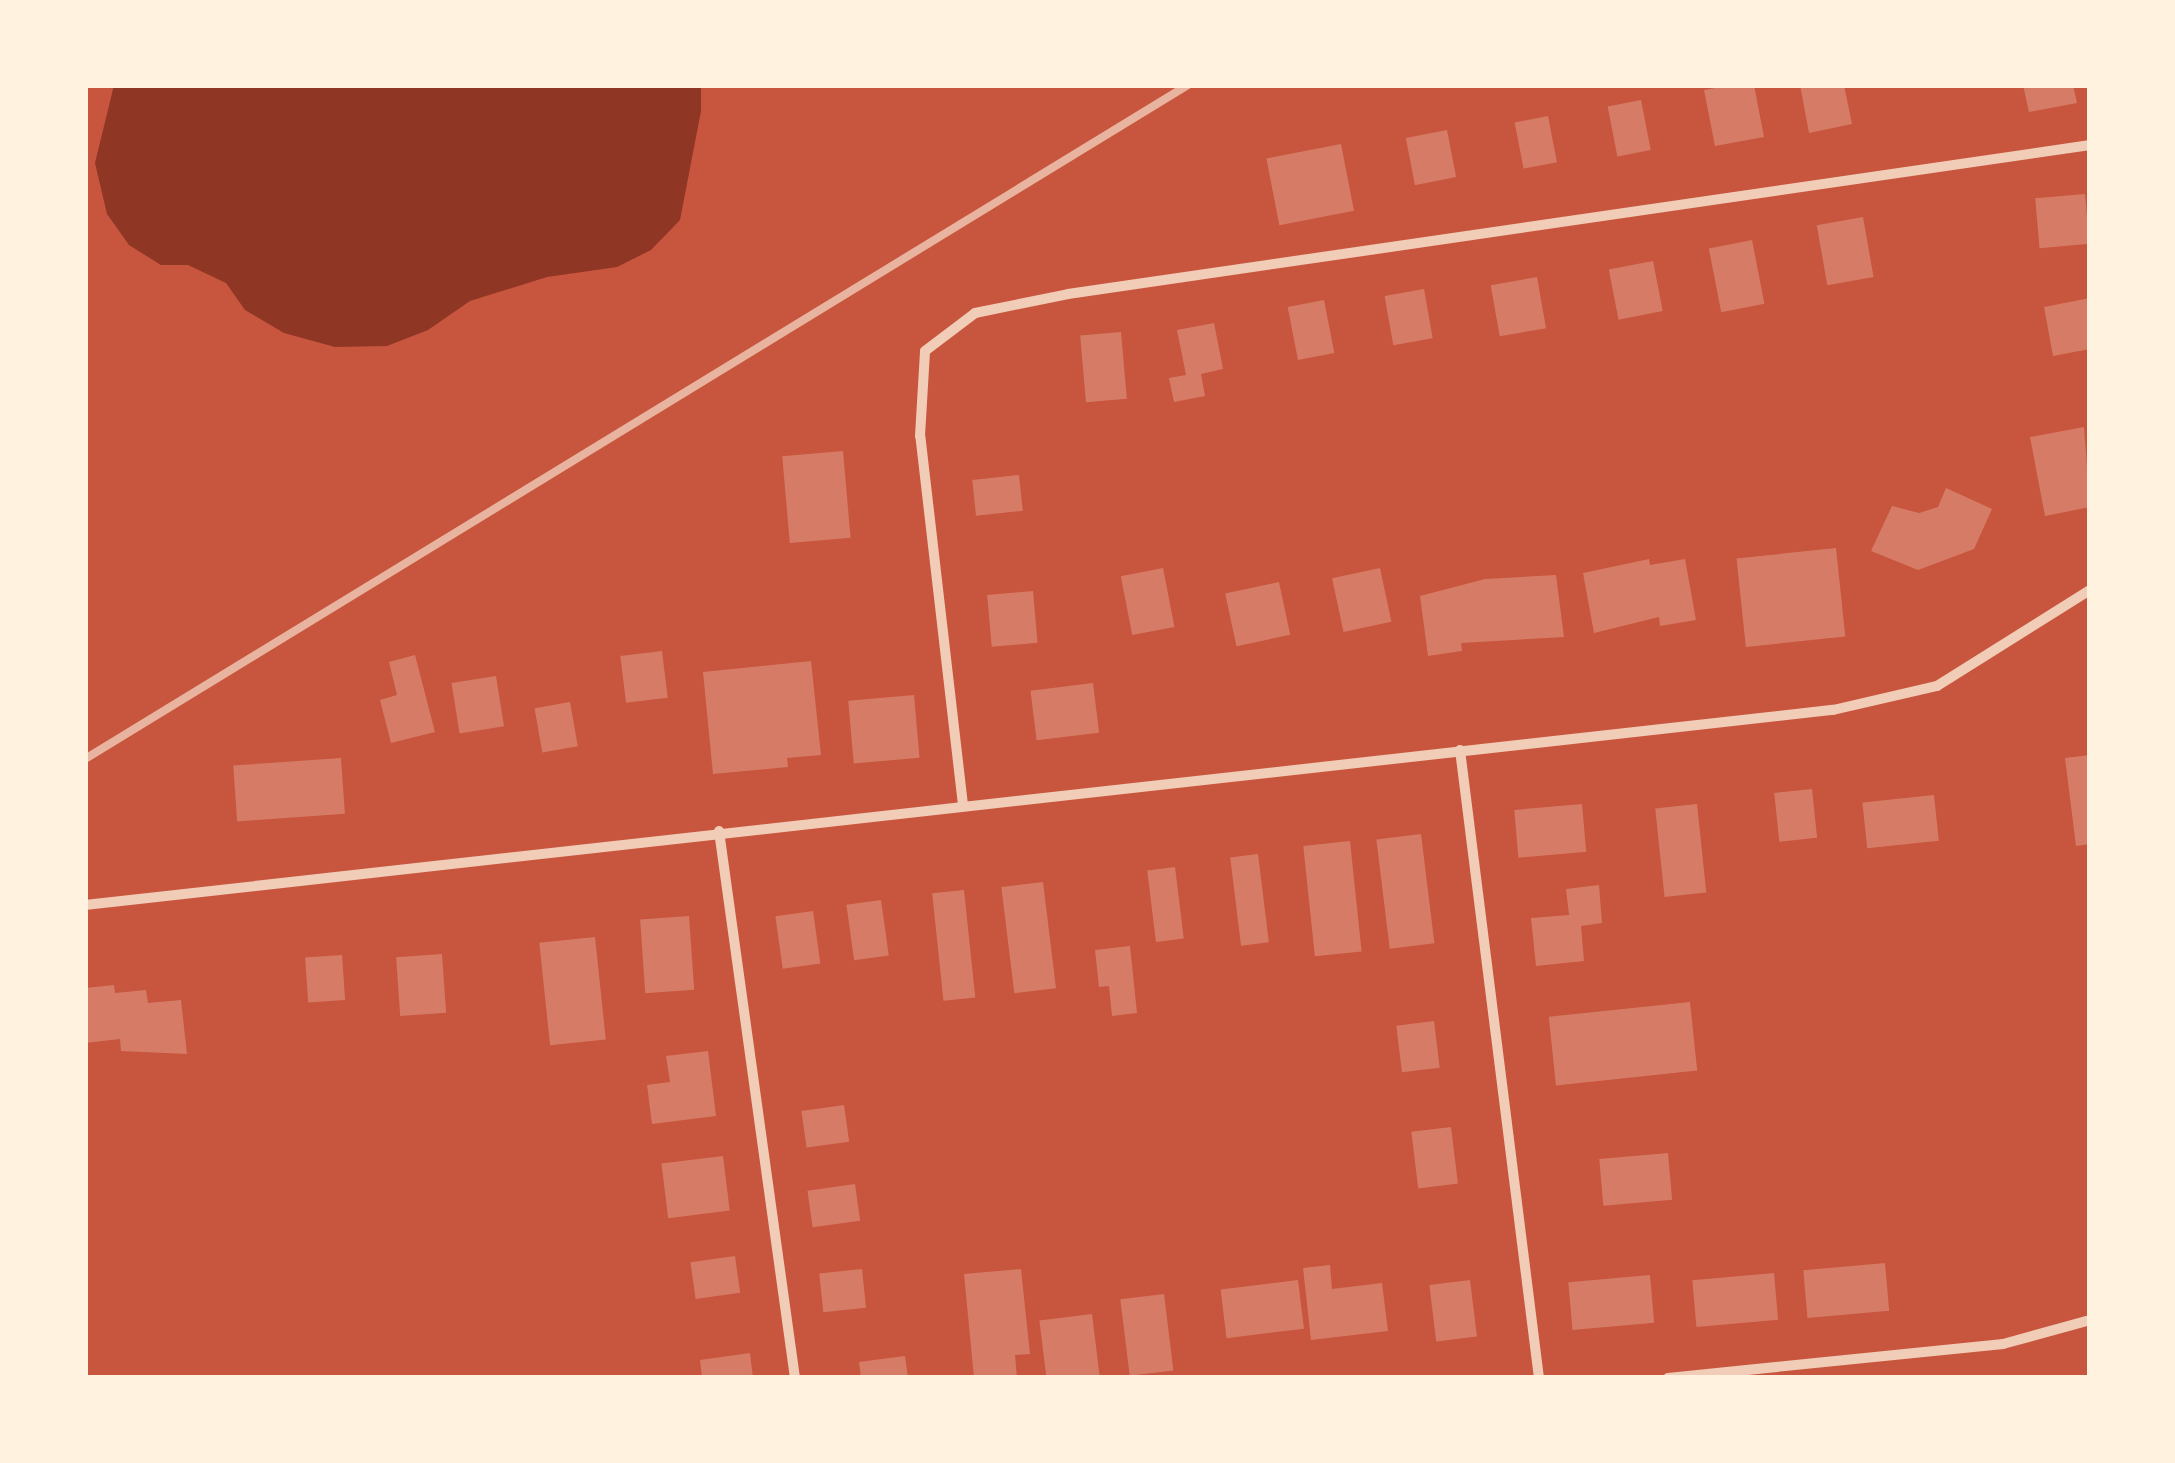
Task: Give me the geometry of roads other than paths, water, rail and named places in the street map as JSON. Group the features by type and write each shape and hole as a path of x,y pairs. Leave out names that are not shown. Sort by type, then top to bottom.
{"street":[{"path":"962,805 920,436 925,351 975,313 1068,294 2090,145"},
{"path":"85,905 718,831 1834,710 1937,686 2090,590"},
{"path":"1460,750 1540,1378"},
{"path":"718,831 795,1378"},
{"path":"1668,1378 1746,1374 2003,1344 2090,1320"}],"railway":[{"path":"85,759 1188,85"}]}
